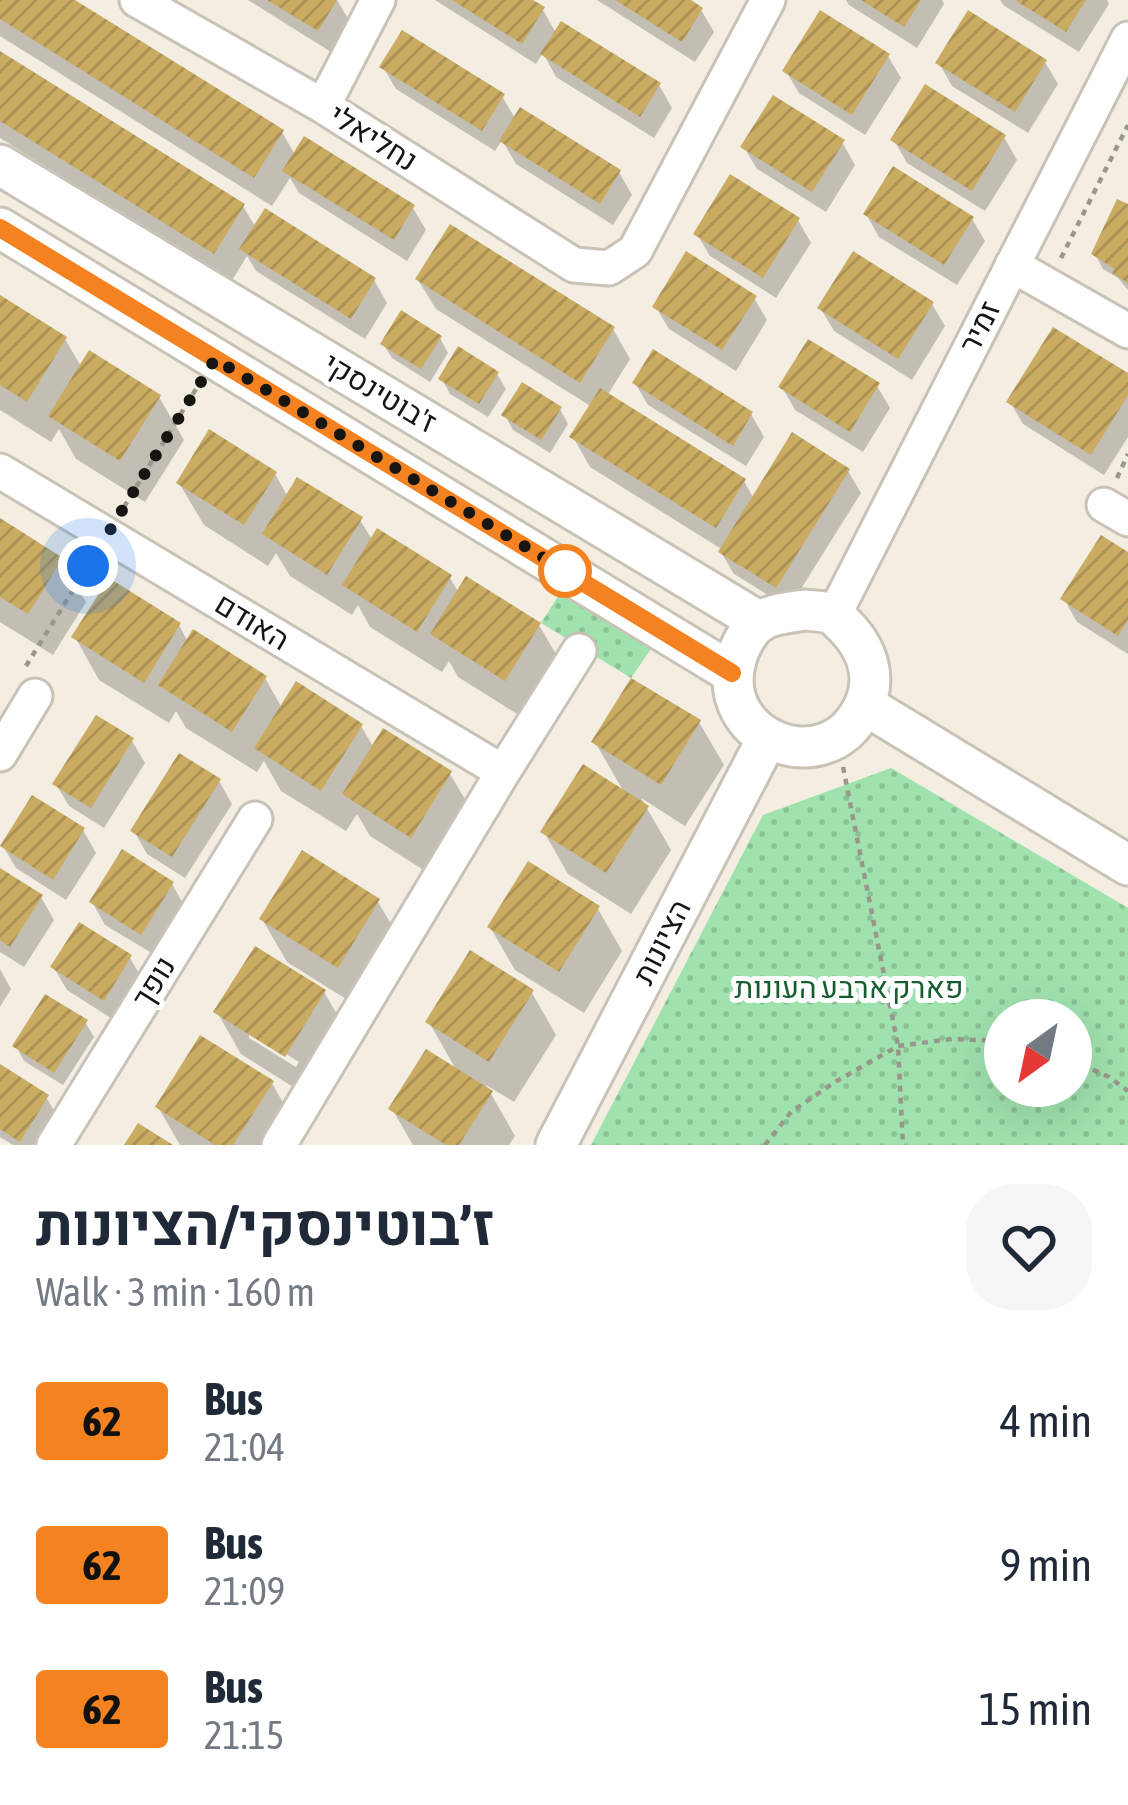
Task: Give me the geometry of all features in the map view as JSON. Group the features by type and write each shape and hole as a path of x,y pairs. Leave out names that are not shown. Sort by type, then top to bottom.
{"street":[{"name":"נחליאלי","path":"137,0 323,106 574,265 609,268 635,251 768,0"},
{"path":"323,106 378,0"},
{"name":"זמיר","path":"833,615 1128,39"},
{"name":"ז'בוטינסקי","path":"0,165 760,622"},
{"name":"ז'בוטינסקי","path":"0,228 732,673"},
{"path":"1012,265 1128,331"},
{"name":"האודם","path":"0,472 503,772"},
{"path":"805,610 833,615 856,637 868,659 871,682 865,706 836,739 814,747 790,747 767,739 745,718 735,697 732,673 739,650 760,622 805,610"},
{"path":"278,1145 579,651"},
{"path":"0,754 34,696"},
{"path":"865,706 1128,865"},
{"name":"הציונות","path":"556,1145 767,739"},
{"name":"נופך","path":"54,1145 255,819"}],"path":[{"path":"1060,258 1128,125"},
{"path":"50,627 215,359"},
{"path":"836,739 898,1046 903,1145"},
{"path":"765,1145 791,1112 898,1046 984,1040"},
{"path":"1092,1070 1128,1091"}],"green space":[{"path":"566,584 657,640 631,678 541,623"},
{"name":"פארק ארבע העונות","path":"891,768 1128,908 1128,1145 591,1145 763,815"}],"building":[{"path":"0,0 75,0 284,130 254,178 0,19"},
{"path":"267,0 337,0 318,31"},
{"path":"452,0 533,0 545,7 522,44"},
{"path":"615,0 691,0 703,8 682,42"},
{"path":"861,0 921,0 904,27"},
{"path":"1015,0 1086,0 1066,32"},
{"path":"820,10 890,54 852,115 782,71"},
{"path":"968,10 1047,60 1015,112 935,63"},
{"path":"561,21 661,83 640,117 540,54"},
{"path":"402,30 505,94 482,131 379,67"},
{"path":"0,51 245,204 214,254 0,121"},
{"path":"925,84 1006,135 972,191 890,140"},
{"path":"773,95 845,140 812,192 740,147"},
{"path":"520,107 621,170 600,204 499,141"},
{"path":"304,136 415,205 394,240 282,171"},
{"path":"893,166 974,217 944,265 863,214"},
{"path":"730,174 800,218 763,278 693,234"},
{"path":"1117,199 1128,204 1128,283 1091,254"},
{"path":"265,208 376,278 351,319 239,249"},
{"path":"450,224 615,327 580,383 415,279"},
{"path":"686,251 757,296 722,350 652,307"},
{"path":"853,251 934,302 898,359 817,308"},
{"path":"0,295 67,337 27,402 0,385"},
{"path":"401,310 442,336 421,369 380,344"},
{"path":"1053,327 1128,373 1128,395 1091,455 1006,402"},
{"path":"808,339 880,383 850,432 778,387"},
{"path":"458,346 499,372 479,404 438,379"},
{"path":"653,349 753,412 733,446 632,383"},
{"path":"89,350 161,395 120,461 48,416"},
{"path":"522,382 562,407 541,440 501,415"},
{"path":"600,388 746,479 716,528 569,437"},
{"path":"209,429 277,472 244,525 176,483"},
{"path":"792,432 850,469 776,588 718,552"},
{"path":"297,477 363,517 327,575 262,534"},
{"path":"0,518 63,558 28,614 0,597"},
{"path":"377,528 452,575 417,632 342,585"},
{"path":"1101,535 1128,552 1128,620 1118,636 1060,599"},
{"path":"466,576 541,623 505,681 430,634"},
{"path":"109,578 181,623 144,683 71,637"},
{"path":"193,629 267,676 232,732 158,685"},
{"path":"631,678 701,720 661,785 591,742"},
{"path":"296,681 363,724 321,791 254,748"},
{"path":"96,715 134,738 91,808 52,784"},
{"path":"383,728 452,771 411,838 342,794"},
{"path":"179,753 221,779 172,857 130,831"},
{"path":"583,764 649,806 606,873 540,832"},
{"path":"32,795 85,828 53,880 0,846"},
{"path":"122,849 174,882 141,935 89,902"},
{"path":"302,850 380,899 338,968 259,919"},
{"path":"528,861 600,906 559,972 487,927"},
{"path":"0,868 43,895 10,947 0,940"},
{"path":"79,922 132,955 104,1001 50,967"},
{"path":"255,946 326,990 285,1057 213,1012"},
{"path":"470,950 534,990 489,1062 425,1022"},
{"path":"45,994 88,1020 54,1073 12,1046"},
{"path":"200,1035 274,1081 233,1145 215,1145 155,1107"},
{"path":"426,1049 493,1091 459,1145 446,1145 388,1109"},
{"path":"0,1064 49,1095 20,1142 0,1129"},
{"path":"138,1123 173,1145 124,1145"}],"bus line":[{"name":"62","path":"0,228 732,673"}],"route":[{"path":"88,566 215,359 572,575 565,571"}]}
